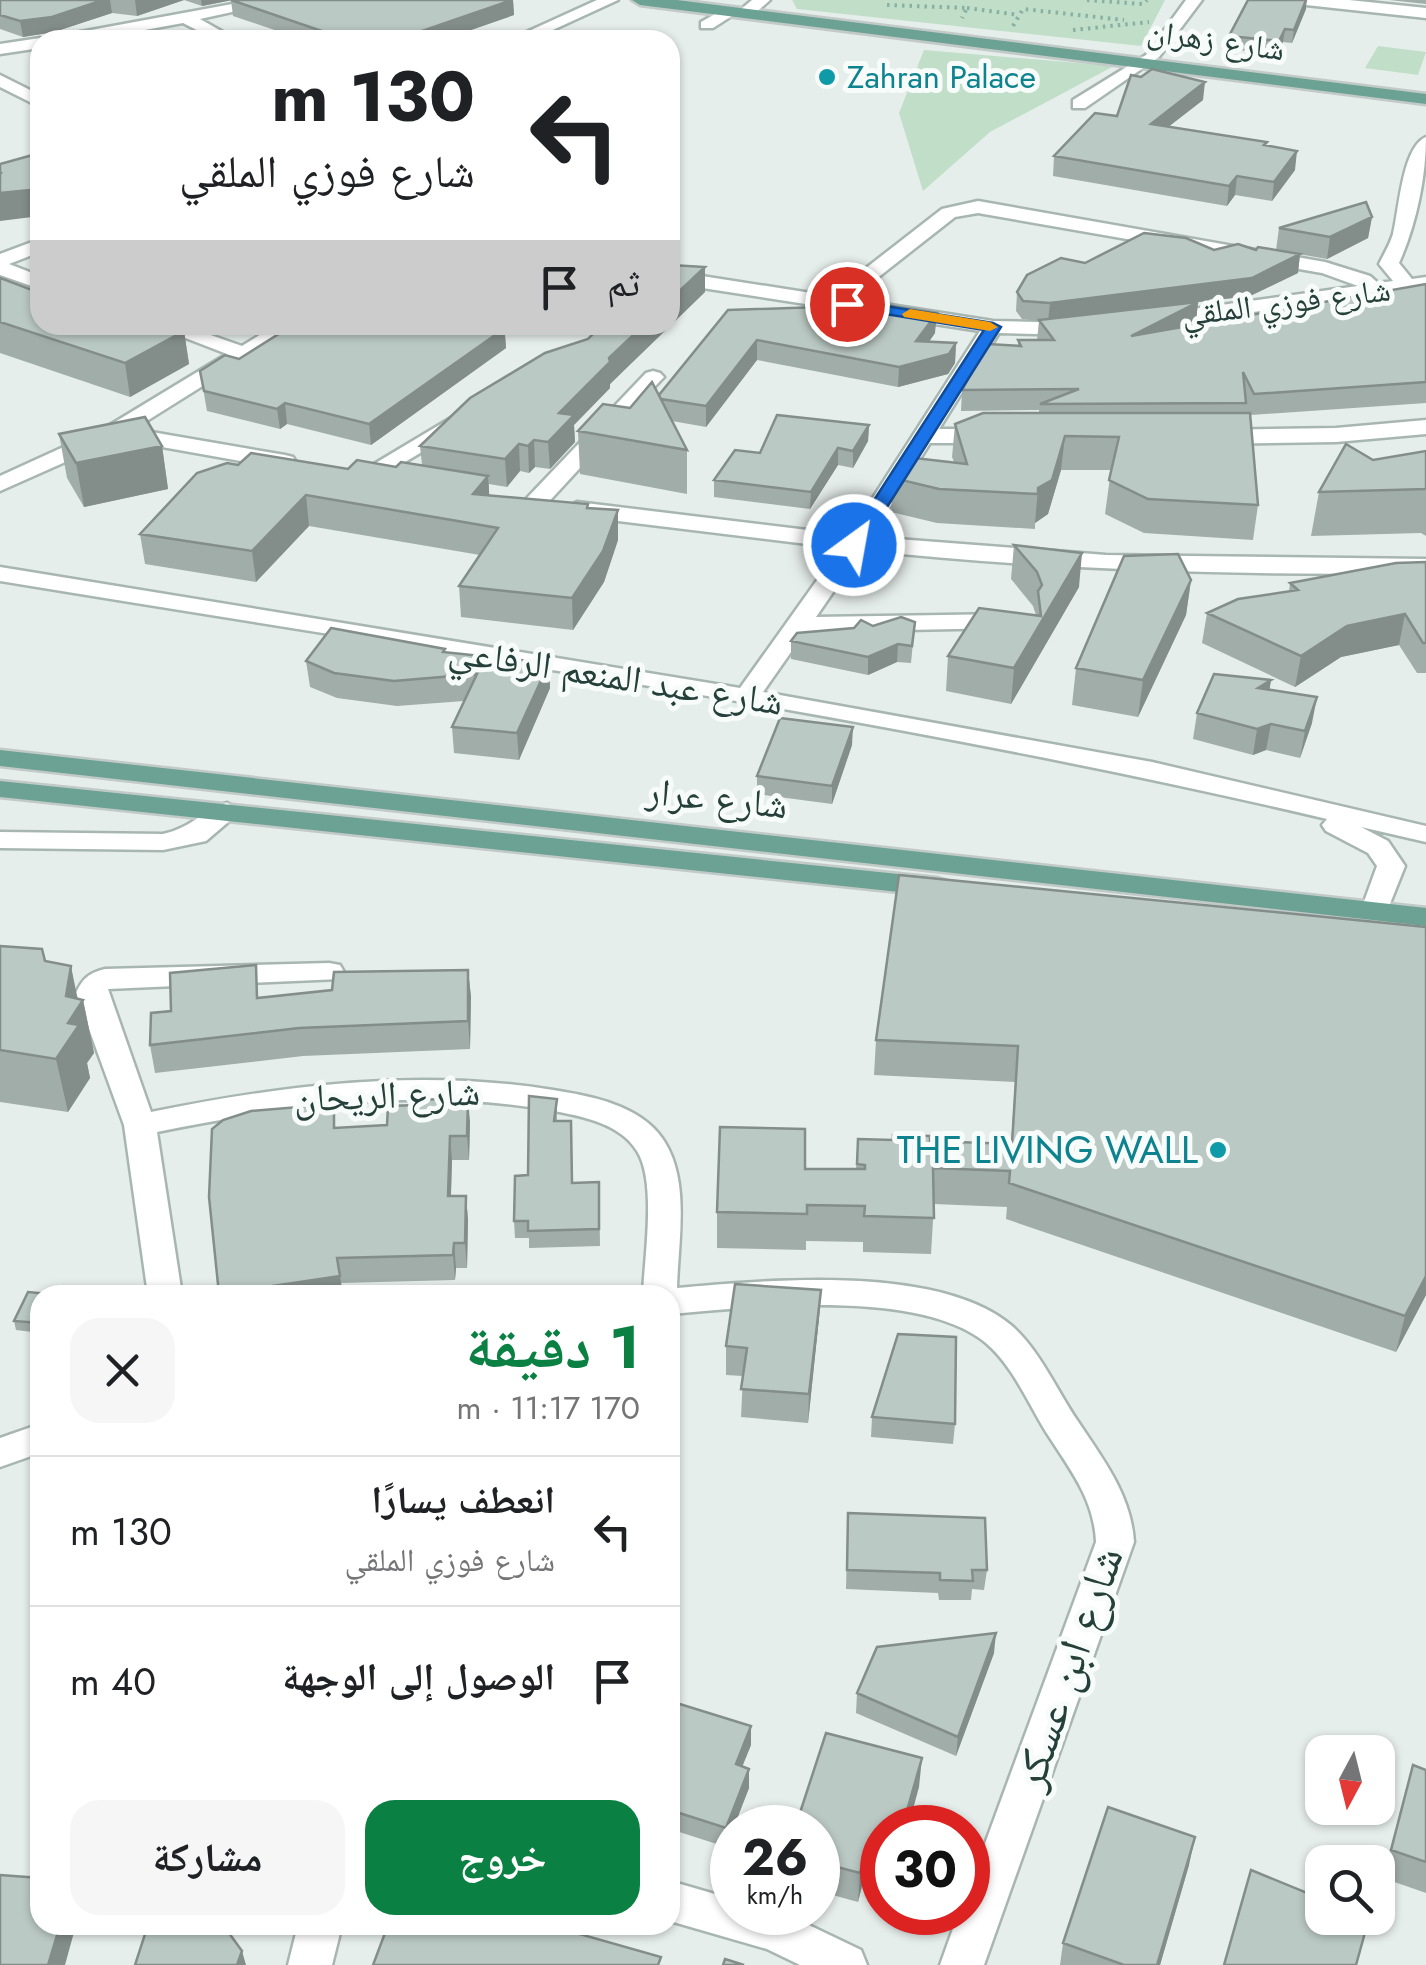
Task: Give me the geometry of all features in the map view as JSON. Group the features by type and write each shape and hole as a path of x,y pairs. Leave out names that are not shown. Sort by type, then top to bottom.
{"main road":[{"name":"شارع زهران","path":"640,0 748,8 1426,90"},
{"name":"شارع زهران","path":"706,0 748,8"},
{"name":"شارع زهران","path":"1150,57 1426,98"},
{"name":"شارع عرار","path":"0,758 1426,917"},
{"name":"شارع عرار","path":"0,789 722,862 1406,943"}],"street":[{"path":"127,30 279,0"},
{"path":"540,30 610,0"},
{"path":"1079,104 1150,57 1194,0"},
{"path":"1306,0 1426,13"},
{"path":"708,26 748,8"},
{"path":"190,20 210,30"},
{"path":"0,49 30,44"},
{"path":"0,80 30,96"},
{"path":"1417,285 1390,264 1402,234 1409,189 1426,142"},
{"path":"810,298 839,294 855,286 949,213 978,208 1325,268 1363,280 1375,291"},
{"path":"0,265 30,249"},
{"path":"0,265 30,278"},
{"path":"680,278 993,327 1048,331 1094,327"},
{"name":"شارع فوزي الملقي","path":"1131,322 1417,285"},
{"path":"747,697 854,545 993,327"},
{"path":"191,335 244,353"},
{"path":"0,484 113,432 274,335"},
{"path":"653,376 526,501 854,545 1064,562 1210,568 1426,566"},
{"path":"403,482 355,475 474,411"},
{"path":"1198,437 1336,435 1426,427"},
{"path":"113,432 307,466"},
{"path":"923,436 1021,436"},
{"name":"شارع عبد المنعم الرفاعي","path":"0,574 747,697 1230,786 1426,834"},
{"path":"795,625 1023,621"},
{"name":"شارع عبد المنعم الرفاعي","path":"1230,786 1320,818 1378,848 1390,866 1376,910"},
{"path":"0,840 163,842 196,835 227,811"},
{"path":"163,1285 140,1125 90,993 105,978 329,972"},
{"name":"شارع الريحان","path":"140,1125 236,1104 392,1088 451,1086 500,1090 591,1108 642,1134 657,1157 662,1188 660,1285"},
{"name":"شارع ابن عسكر","path":"680,1300 734,1296 918,1300 971,1316 998,1334 1091,1470 1112,1511 1115,1542 962,1965"},
{"path":"0,1453 30,1442"},
{"path":"680,1904 776,1931 845,1965"},
{"path":"310,1965 318,1935"}],"path":[{"path":"922,7 928,0"},
{"path":"1087,0 1143,4 1148,0"},
{"path":"881,5 967,8 1019,15"},
{"path":"967,8 961,18 972,20"},
{"path":"1004,23 1015,27 1023,9 1175,24"},
{"path":"1062,31 1130,20"}],"green space":[{"path":"792,0 1165,0 1141,46 797,9"},
{"path":"1378,46 1426,52 1418,75 1365,68"},
{"path":"924,50 1114,66 990,132 923,191 899,113"}],"building":[{"path":"0,0 103,0 52,17 20,21 0,15"},
{"path":"231,0 512,0 425,30 319,30"},
{"path":"1248,0 1306,0 1294,30 1285,29 1279,41 1229,36"},
{"path":"1152,69 1205,82 1151,124 1267,142 1264,145 1297,151 1274,182 1237,176 1229,186 1054,156 1095,113 1117,116 1131,75 1141,77"},
{"path":"30,156 30,190 0,193 0,164"},
{"path":"1366,202 1372,217 1330,237 1279,228"},
{"path":"1144,233 1186,238 1214,250 1238,244 1256,250 1258,247 1300,254 1252,278 1050,303 1023,301 1017,292 1027,275 1061,258 1085,263"},
{"path":"680,266 705,267 680,291"},
{"path":"0,278 30,289 30,332 0,322"},
{"path":"1426,284 1426,382 1254,394 1243,372 1246,403 1040,404 1079,389 962,390 988,344 1021,346 1018,340 1054,340 1039,320 1198,302 1131,336"},
{"path":"854,300 937,313 916,341 956,343 949,354 899,367 757,340 706,406 661,399 659,395 728,310 849,306"},
{"path":"40,335 177,335 125,363"},
{"path":"277,335 495,335 369,424 285,403 277,409 204,391 200,371 225,355 239,359"},
{"path":"592,335 633,335 559,413 574,415 548,442 519,444 505,459 420,446 470,398 545,353"},
{"path":"652,382 687,450 578,431 603,404 630,408"},
{"path":"983,413 1250,413 1258,505 1148,499 1109,480 1119,437 1065,436 1052,480 1038,488 1038,494 939,489 893,478 906,457 967,464 955,424"},
{"path":"777,415 869,425 853,451 838,448 811,492 714,480 735,450 760,453"},
{"path":"145,417 162,446 76,463 59,434"},
{"path":"1346,444 1373,460 1426,451 1426,489 1319,492"},
{"path":"251,453 348,469 357,460 396,467 401,462 488,476 473,494 618,510 603,551 572,598 459,586 498,528 306,495 252,551 140,534 197,473 227,463 238,465"},
{"path":"1014,545 1082,553 1014,668 948,656 979,608 1041,616 1038,591 1042,585 1037,572"},
{"path":"1178,554 1191,580 1143,680 1076,668 1124,556"},
{"path":"1426,562 1426,643 1405,614 1347,626 1301,656 1207,613 1238,599 1298,590 1290,583 1396,563"},
{"path":"901,617 915,622 912,646 898,644 868,657 791,641 797,633 854,628 861,620 873,626"},
{"path":"331,628 445,649 443,652 549,663 517,733 452,727 477,674 394,681 334,673 306,661"},
{"path":"1214,674 1271,680 1258,688 1317,697 1305,731 1271,724 1257,729 1197,713"},
{"path":"780,718 853,727 832,786 757,776"},
{"name":"THE LIVING WALL","path":"899,875 1426,927 1426,1276 1405,1316 1009,1183 1010,1171 933,1168 934,1218 864,1216 865,1206 807,1205 807,1214 717,1212 720,1127 805,1129 805,1169 865,1169 865,1165 857,1164 858,1139 930,1136 930,1141 1012,1144 1018,1046 876,1040"},
{"path":"0,946 42,949 45,961 71,966 66,996 83,1000 68,1023 79,1025 56,1059 0,1050"},
{"path":"256,965 257,998 332,990 334,972 468,970 468,1021 299,1028 150,1045 151,1013 171,1011 170,973"},
{"path":"529,1096 557,1099 554,1121 571,1121 572,1183 599,1182 599,1229 528,1231 528,1221 514,1221 515,1176 528,1175"},
{"path":"468,1098 467,1136 450,1136 448,1196 466,1196 465,1243 454,1243 453,1255 337,1258 340,1276 280,1285 218,1285 209,1197 212,1129 223,1120 251,1111 334,1104 334,1128 387,1125 388,1106 418,1105 418,1100"},
{"path":"735,1284 821,1290 809,1394 741,1389 747,1348 726,1346"},
{"path":"28,1292 30,1292 30,1322 14,1321"},
{"path":"898,1334 956,1337 955,1424 872,1417"},
{"path":"848,1513 985,1518 987,1570 972,1570 973,1581 940,1580 940,1573 847,1570"},
{"path":"996,1633 958,1737 857,1693 877,1647"},
{"path":"680,1704 751,1726 736,1764 749,1769 735,1805 710,1805 710,1823 680,1813"},
{"path":"826,1733 922,1758 909,1805 860,1805 860,1873 840,1868 840,1805 803,1805"},
{"path":"1413,1765 1426,1770 1426,1862 1395,1851 1392,1845"},
{"path":"1108,1807 1195,1837 1157,1965 1124,1965 1063,1943"},
{"path":"1251,1870 1305,1892 1305,1935 1364,1935 1356,1965 1224,1965"},
{"path":"0,1875 30,1877 30,1935 57,1935 48,1965 0,1965"},
{"path":"145,1935 230,1935 242,1951 237,1965 135,1965"},
{"path":"384,1935 583,1935 661,1957 658,1965 373,1965"},
{"path":"725,1959 744,1965 723,1965"}],"slow traffic":[{"path":"910,314 990,327"}],"place":[{"name":"Zahran Palace","path":"827,77"},
{"name":"THE LIVING WALL","path":"1218,1150"}],"route":[{"path":"847,304 993,327 854,545"}]}
